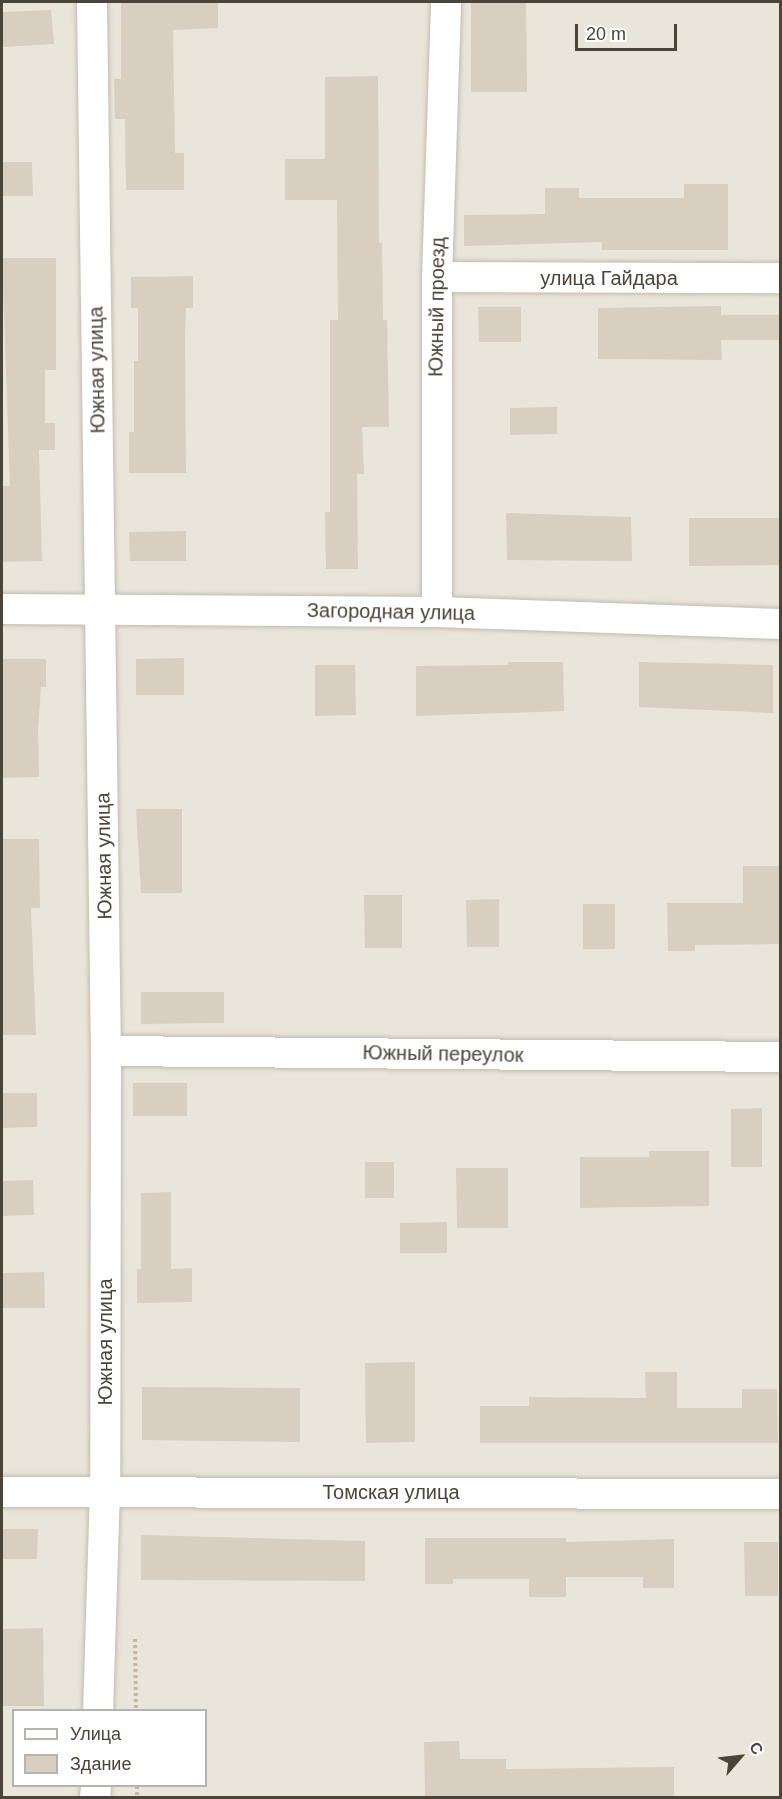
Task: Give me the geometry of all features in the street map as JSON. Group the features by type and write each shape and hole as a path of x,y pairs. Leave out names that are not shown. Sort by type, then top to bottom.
{"street":[{"name":"Южная улица","path":"92,2 106,1051 105,1490 98,1709"},
{"name":"Южный проезд","path":"437,612 436,277 446,2"},
{"name":"улица Гайдара","path":"436,277 780,278"},
{"name":"Загородная улица","path":"2,609 437,612 780,624"},
{"name":"Южный переулок","path":"106,1051 780,1057"},
{"name":"Томская улица","path":"2,1492 105,1490 780,1494"}],"shaded area":[{"path":"2,2 780,2 780,1797 2,1798"}],"building":[{"path":"121,2 218,2 218,28 173,30 175,153 184,153 184,190 126,190 125,119 115,119 114,79 121,79"},
{"path":"471,2 526,2 527,92 471,92"},
{"path":"51,10 54,44 2,47 2,12"},
{"path":"378,76 379,243 382,243 383,320 387,320 389,427 362,427 364,474 357,474 358,569 326,569 325,512 330,512 330,320 338,320 337,200 285,200 285,159 325,159 325,77"},
{"path":"2,162 32,162 33,196 2,196"},
{"path":"684,184 728,184 728,250 602,250 602,242 464,246 464,215 545,214 545,188 579,188 579,198 684,198"},
{"path":"2,258 56,258 56,370 45,370 45,423 55,423 55,450 39,450 42,561 2,562 2,486 10,486"},
{"path":"193,276 193,308 186,308 186,473 129,473 129,432 134,432 134,361 138,361 138,308 131,308 131,277"},
{"path":"721,306 721,315 780,315 780,340 721,340 722,360 598,359 598,308"},
{"path":"478,307 521,307 521,342 479,342"},
{"path":"557,407 557,434 510,435 510,408"},
{"path":"506,513 631,517 632,561 507,560"},
{"path":"689,518 780,518 780,565 689,566"},
{"path":"186,531 186,561 130,561 129,532"},
{"path":"184,658 184,695 136,695 136,659"},
{"path":"2,659 46,659 46,687 41,687 38,729 39,777 2,778"},
{"path":"508,662 563,662 564,711 416,716 416,666 508,665"},
{"path":"639,662 773,665 773,713 639,707"},
{"path":"315,665 355,665 356,715 315,716"},
{"path":"136,809 182,809 182,893 141,893"},
{"path":"2,839 39,839 40,908 31,908 36,1035 2,1035"},
{"path":"743,866 780,866 780,944 695,945 695,951 668,951 667,903 743,903"},
{"path":"364,895 402,895 402,948 365,948"},
{"path":"499,899 499,947 467,947 466,900"},
{"path":"583,904 615,904 615,949 583,949"},
{"path":"141,992 224,992 224,1023 141,1024"},
{"path":"133,1083 187,1083 187,1116 133,1116"},
{"path":"2,1093 37,1093 37,1127 2,1128"},
{"path":"762,1108 762,1167 731,1167 731,1109"},
{"path":"649,1151 709,1151 709,1206 580,1208 580,1157 649,1157"},
{"path":"365,1162 394,1162 394,1198 365,1198"},
{"path":"456,1168 508,1168 508,1228 457,1228"},
{"path":"33,1180 34,1215 2,1216 2,1181"},
{"path":"171,1192 171,1269 192,1268 192,1302 137,1303 137,1269 141,1269 141,1193"},
{"path":"447,1222 447,1253 400,1253 400,1223"},
{"path":"44,1272 45,1308 2,1308 2,1273"},
{"path":"415,1362 415,1442 366,1443 365,1363"},
{"path":"645,1372 677,1372 677,1408 742,1408 742,1389 777,1389 778,1443 480,1443 480,1406 529,1406 529,1397 646,1398"},
{"path":"142,1387 300,1388 300,1442 142,1440"},
{"path":"2,1529 38,1529 37,1559 2,1559"},
{"path":"141,1535 365,1541 365,1581 141,1580"},
{"path":"425,1538 566,1538 566,1542 674,1539 674,1588 643,1588 643,1577 566,1577 566,1597 529,1597 529,1579 453,1579 453,1584 425,1584"},
{"path":"744,1542 778,1542 778,1596 745,1596"},
{"path":"43,1628 44,1706 2,1706 2,1629"},
{"path":"459,1741 460,1759 506,1759 506,1769 674,1767 674,1797 425,1797 424,1742"}]}
